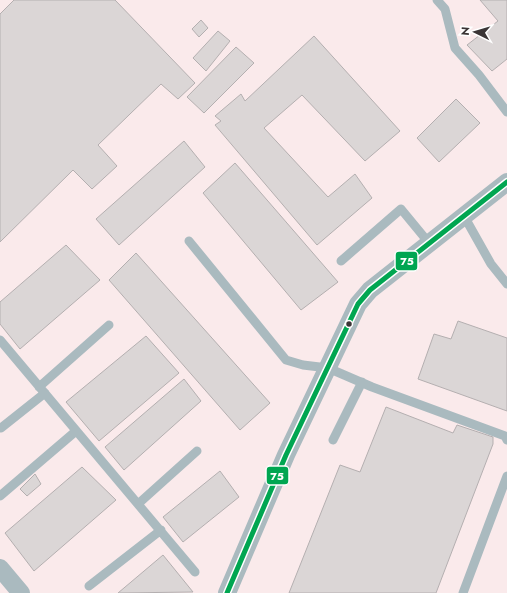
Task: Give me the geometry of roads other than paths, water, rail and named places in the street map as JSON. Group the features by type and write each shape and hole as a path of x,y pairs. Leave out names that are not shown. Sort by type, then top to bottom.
{"street":[{"path":"227,593 286,455 358,304 370,290 507,182"},
{"path":"0,568 21,593"}],"lane":[{"path":"437,0 445,9 455,48 479,75 507,112"},
{"path":"341,261 401,209 429,243"},
{"path":"464,216 491,264 507,284"},
{"path":"189,241 286,360 303,365 328,368 505,436 507,440"},
{"path":"1,428 109,325"},
{"path":"0,340 3,352 42,390 195,572"},
{"path":"333,440 362,382"},
{"path":"0,496 76,431"},
{"path":"138,504 197,451"},
{"path":"463,593 507,476"},
{"path":"89,586 161,530"}]}
